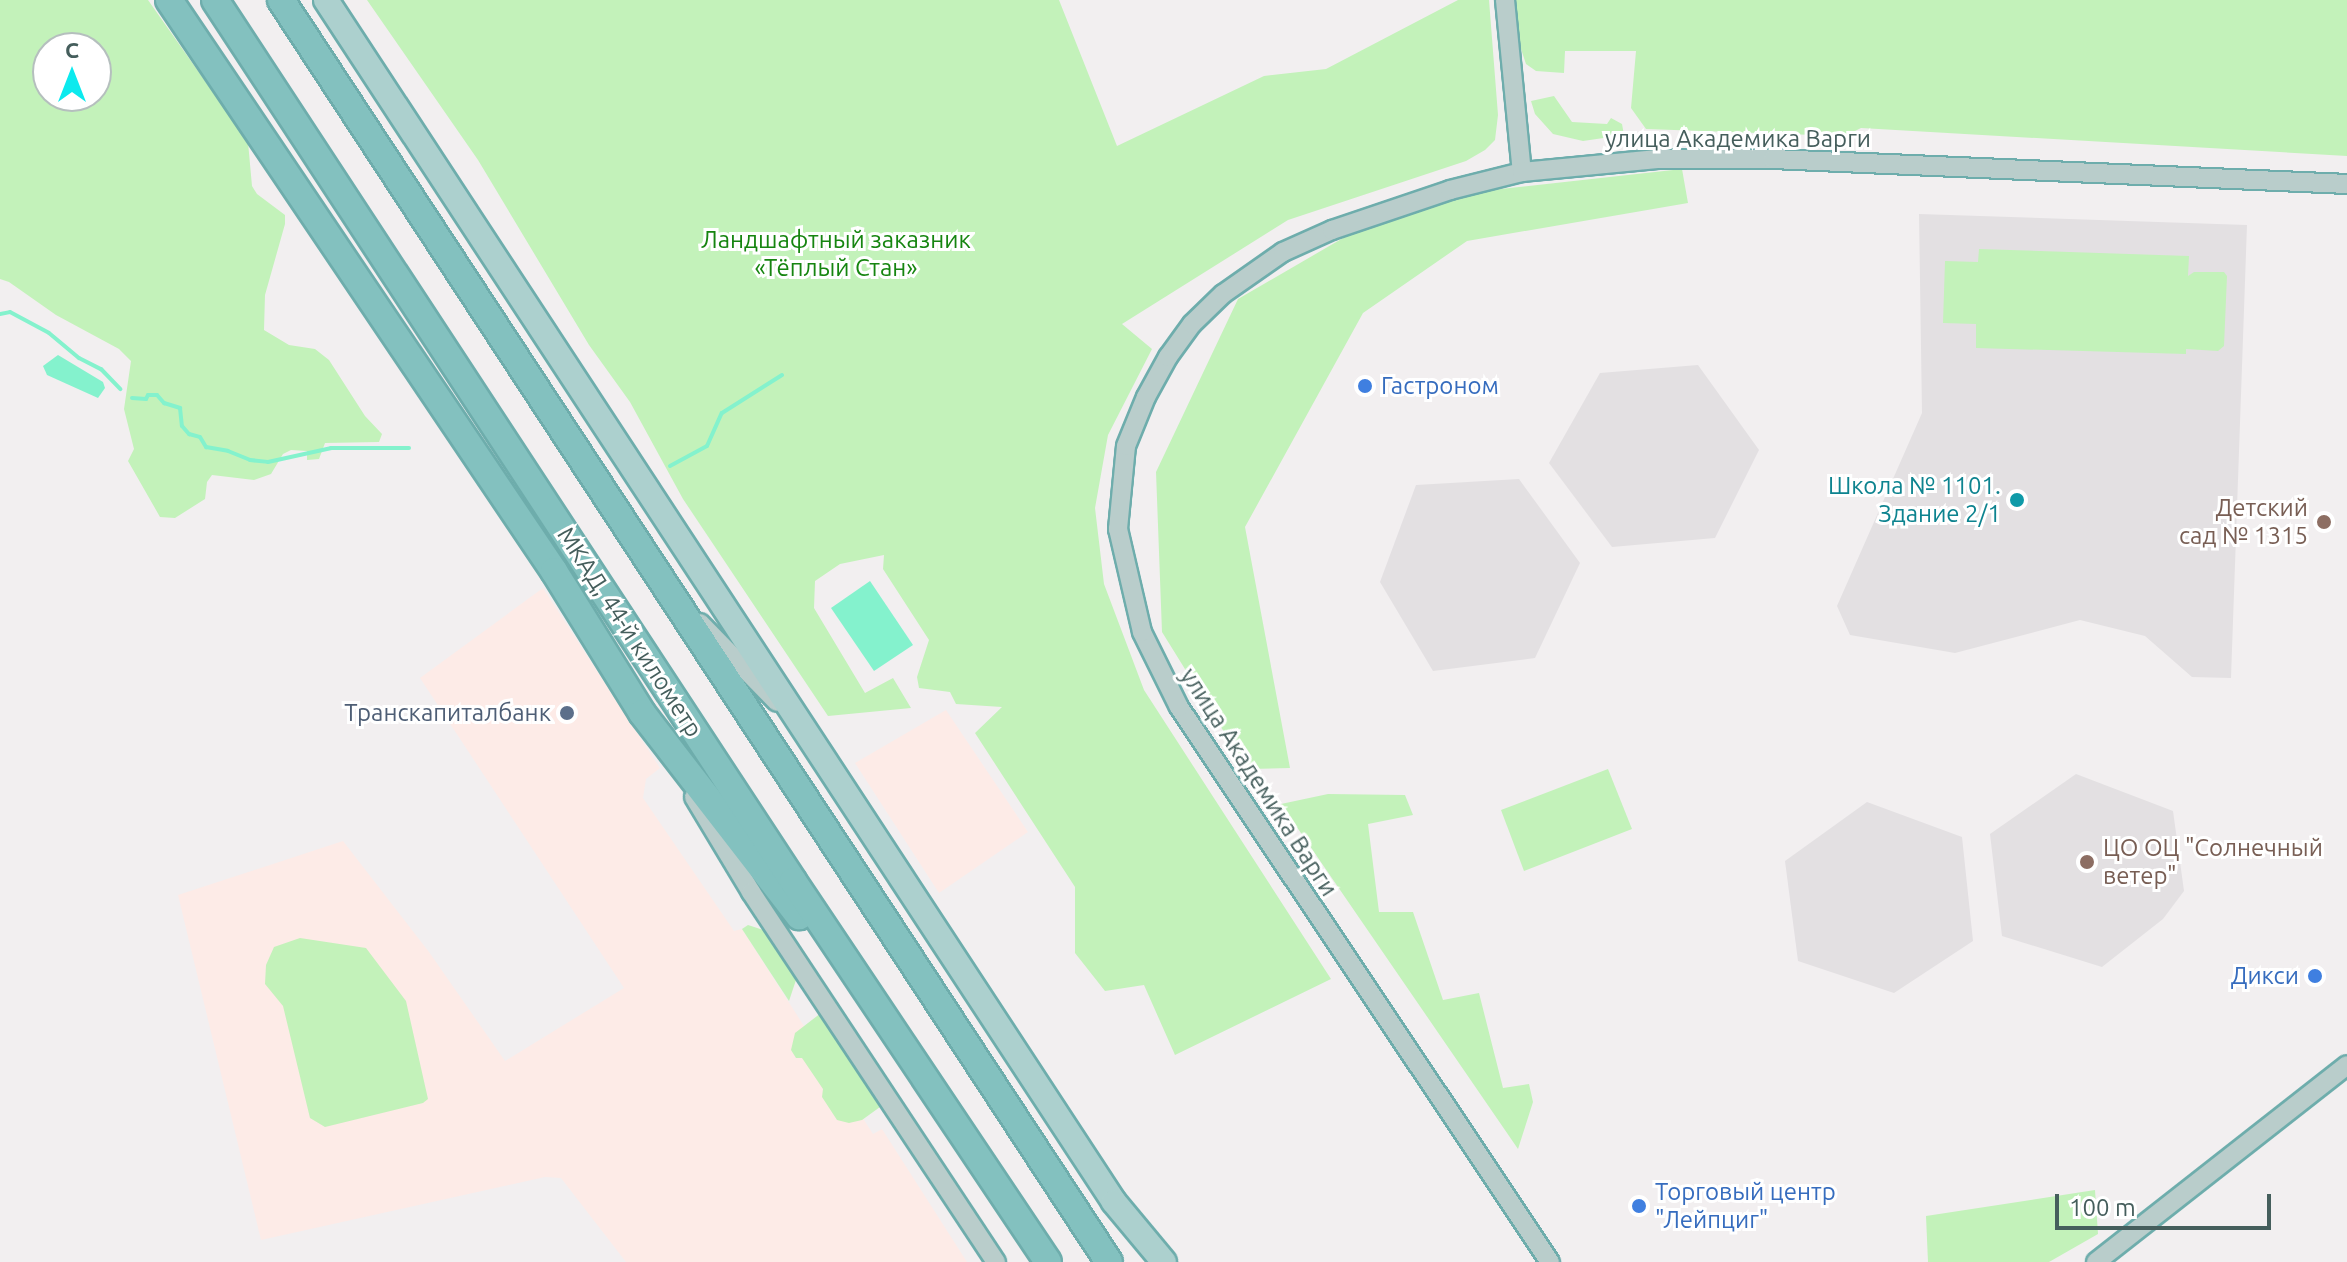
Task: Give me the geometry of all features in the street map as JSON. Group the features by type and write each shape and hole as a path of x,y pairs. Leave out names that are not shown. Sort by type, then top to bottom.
{"highway":[{"path":"169,0 554,571 642,713 768,880 875,1006"},
{"name":"МКАД, 44-й километр","path":"215,0 875,1006 1048,1262"},
{"path":"281,0 1109,1262"}],"main road":[{"path":"326,0 1114,1202 1164,1262"}],"street":[{"path":"1505,0 1522,172"},
{"name":"улица Академика Варги","path":"1550,1262 1179,707 1142,632 1118,529 1126,446 1146,397 1168,357 1190,327 1223,294 1283,252 1332,230 1450,190 1522,172 1657,159 1773,159 2347,184"},
{"path":"667,589 804,729"},
{"path":"642,713 751,892 996,1262"},
{"path":"2096,1262 2347,1065"}],"shaded area":[{"path":"1919,214 2247,225 2231,678 2192,677 2145,636 2080,620 1955,653 1850,635 1837,606 1922,413"},
{"path":"58,355 103,382 105,388 98,398 47,375 43,366"},
{"path":"1698,365 1759,450 1715,538 1612,547 1549,463 1600,373"},
{"path":"1519,479 1580,563 1535,658 1433,671 1380,582 1416,485"},
{"path":"870,581 913,645 874,671 831,608"},
{"path":"543,588 660,768 646,779 643,798 734,931 742,929 873,1134 882,1129 967,1262 626,1262 561,1178 545,1177 261,1240 178,895 343,841 429,952 505,1061 624,988 420,678"},
{"path":"946,710 1028,832 939,893 855,763"},
{"name":"ЦО ОЦ \"Солнечный ветер\"","path":"2076,774 2173,811 2184,891 2163,919 2102,967 2002,936 1990,834"},
{"path":"1867,802 1962,837 1973,941 1894,993 1798,961 1785,861"}],"green space":[{"path":"0,0 148,0 248,142 252,186 257,194 285,215 265,295 264,330 289,345 315,349 329,360 365,416 382,434 379,442 325,443 319,459 307,460 307,451 291,450 283,454 271,474 254,480 212,475 207,482 205,499 175,518 160,517 128,461 134,449 124,409 131,361 119,349 56,315 0,279"},
{"name":"Ландшафтный заказник «Тёплый Стан»","path":"367,0 1059,0 1117,146 1264,76 1326,69 1458,0 1489,0 1498,115 1495,140 1485,150 1466,161 1288,220 1122,324 1152,349 1108,435 1095,508 1104,584 1144,690 1331,979 1175,1055 1144,985 1105,991 1075,953 1075,887 975,733 1002,707 956,704 950,692 919,688 917,677 929,640 883,569 884,555 840,564 815,581 814,608 865,693 893,678 911,708 828,716 683,499 630,402 589,345 478,160"},
{"path":"1514,0 2347,0 2347,156 1861,128 1845,136 1646,129 1631,108 1636,51 1565,51 1564,73 1536,71 1526,64 1518,40"},
{"path":"1554,96 1572,122 1607,124 1611,118 1622,124 1624,135 1583,141 1553,134 1535,114 1531,101"},
{"path":"1682,169 1688,203 1467,241 1363,313 1245,527 1290,768 1247,769 1162,632 1156,472 1238,299 1350,234 1473,192"},
{"path":"1979,249 2189,256 2188,276 2194,272 2224,272 2227,276 2224,346 2218,351 2186,349 2186,354 1976,348 1976,324 1943,323 1945,261 1978,262"},
{"path":"1608,769 1632,829 1524,871 1501,810"},
{"path":"1328,794 1405,795 1413,815 1368,824 1379,912 1413,912 1443,1000 1479,993 1503,1088 1529,1084 1533,1102 1518,1149 1281,804"},
{"path":"748,925 766,931 796,980 789,1001 742,929"},
{"path":"300,938 366,948 406,1001 428,1099 423,1103 325,1127 310,1118 283,1006 265,984 266,965 274,947"},
{"path":"821,1013 880,1107 862,1120 849,1123 837,1120 822,1097 823,1089 802,1058 796,1058 791,1050 795,1033"},
{"path":"2095,1190 2098,1234 2049,1262 1928,1262 1926,1216"}],"waterway":[{"path":"0,314 10,312 49,333 79,358 101,369 120,389"},
{"path":"670,466 707,446 722,413 782,375"},
{"path":"132,398 146,399 148,395 157,395 164,403 180,408 182,426 189,434 200,437 206,447 250,460 268,462 331,448 409,448"}],"place":[{"name":"Гастроном","path":"1365,386"},
{"name":"Школа № 1101. Здание 2/1","path":"2017,500"},
{"name":"Детский сад № 1315","path":"2324,522"},
{"name":"Транскапиталбанк","path":"567,713"},
{"name":"ЦО ОЦ \"Солнечный ветер\"","path":"2087,862"},
{"name":"Дикси","path":"2315,976"},
{"name":"Торговый центр \"Лейпциг\"","path":"1639,1206"}]}
